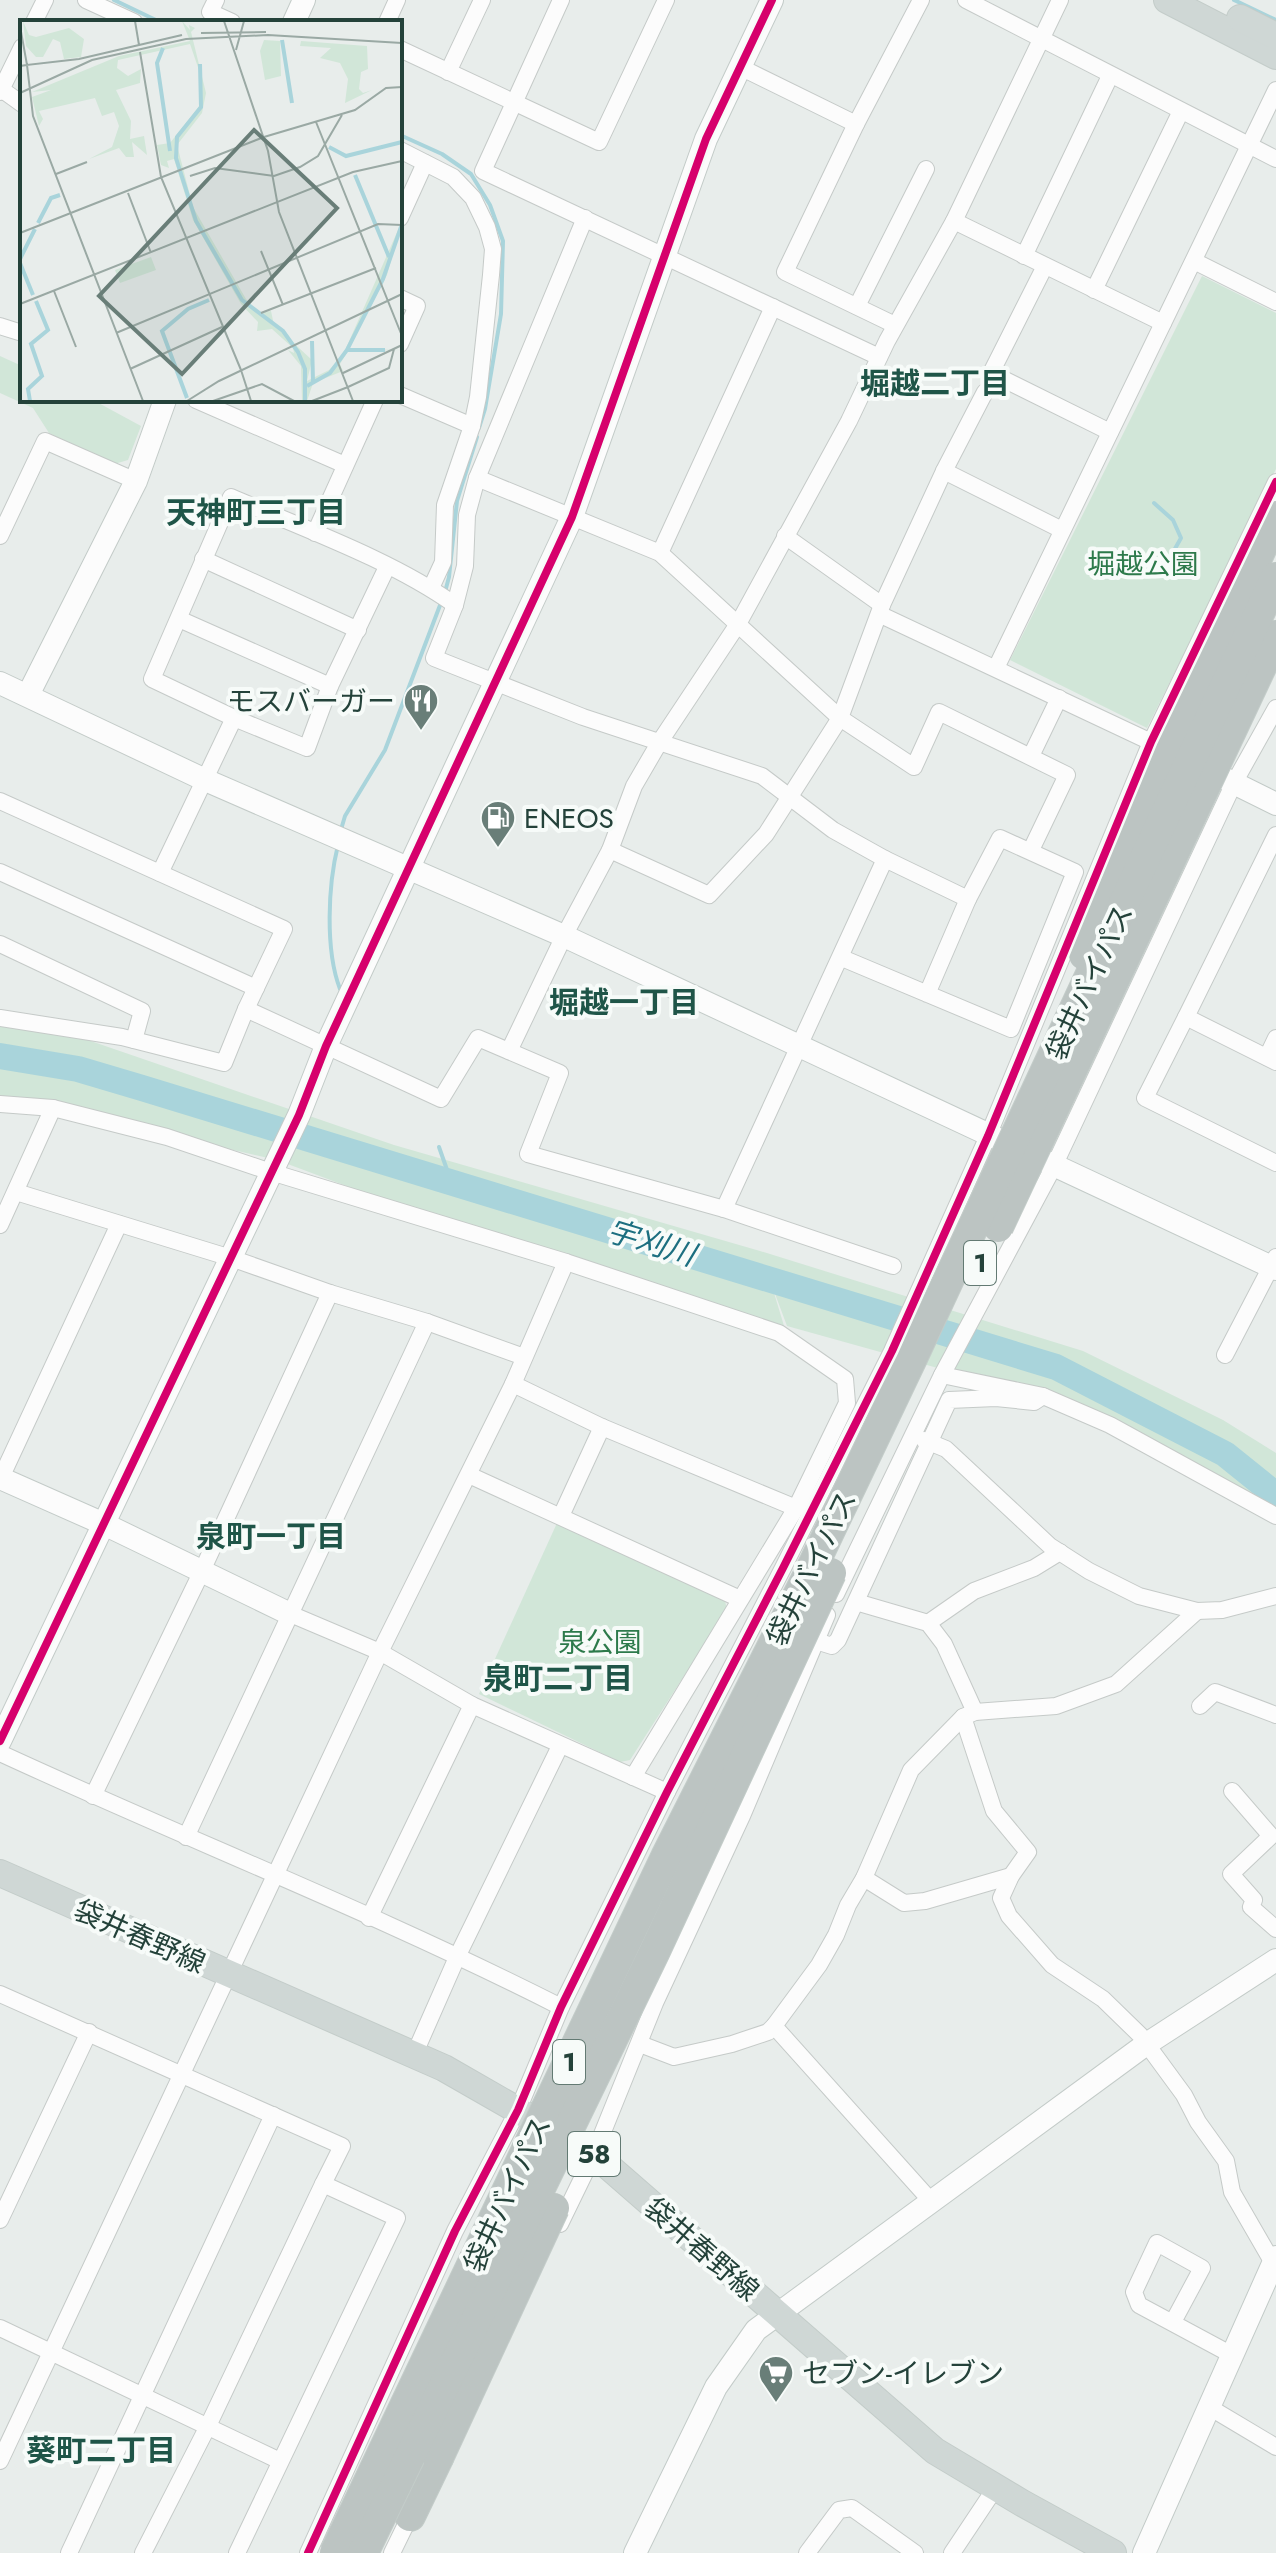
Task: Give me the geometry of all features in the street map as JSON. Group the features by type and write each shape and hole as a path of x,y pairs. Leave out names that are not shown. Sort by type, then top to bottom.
{"highway":[{"path":"1008,1180 1024,1103 1067,1009 1105,892 1276,516"},
{"name":"袋井バイパス","path":"363,2553 654,1953 870,1489 1276,577"},
{"name":"袋井バイパス","path":"335,2553 666,1857 1008,1180 1276,635"},
{"path":"1008,1180 1045,1141 1173,891 1276,671"},
{"path":"326,2553 457,2269 666,1857"},
{"path":"410,2516 573,2166 654,1953"}],"main road":[{"path":"1167,0 1276,56"},
{"path":"1204,0 1276,36"},
{"name":"袋井春野線","path":"0,1873 444,2068 594,2154 935,2451 1113,2553"}],"street":[{"path":"35,20 45,0"},
{"path":"86,0 130,20"},
{"path":"216,0 210,12 228,20"},
{"path":"295,20 304,0"},
{"path":"388,20 397,0"},
{"path":"448,72 482,0"},
{"path":"561,0 483,171 879,357"},
{"path":"402,50 599,142 666,0"},
{"path":"0,1741 299,1115 326,1046 572,517 706,139 772,0"},
{"path":"895,325 785,272 856,124 921,0"},
{"path":"966,0 1276,159"},
{"path":"509,1051 564,936 610,850 634,786 738,624 849,421 895,325 954,221 1060,0"},
{"path":"20,51 1,91 20,103"},
{"path":"740,67 856,124"},
{"path":"1024,256 1110,76"},
{"path":"996,668 1276,90"},
{"path":"1094,290 1181,111"},
{"path":"402,151 453,177 473,198 487,227 493,249 478,397 472,426 445,505 443,562 431,588"},
{"path":"402,214 425,163"},
{"path":"857,306 926,169"},
{"path":"585,218 477,478 467,515 465,566 455,605 434,658 659,743 762,776 833,830 968,899"},
{"path":"954,221 1163,323"},
{"path":"1194,261 1276,302"},
{"path":"1045,266 991,373 1110,432"},
{"path":"402,299 417,306 402,340"},
{"path":"660,553 773,307"},
{"path":"0,326 20,332"},
{"path":"610,850 709,895 766,834 840,718 882,610 944,471 985,392"},
{"path":"402,396 472,426"},
{"path":"28,695 136,481 164,402"},
{"path":"201,402 345,465"},
{"path":"315,533 374,402"},
{"path":"0,536 45,441 136,481"},
{"path":"944,471 1062,530"},
{"path":"477,478 660,553 840,718 914,767 939,712 1067,775 1031,850"},
{"path":"308,2553 455,2231 518,2110 561,2007 892,1351 988,1136 1151,742 1276,482"},
{"path":"387,567 330,686 307,748 152,679 231,497 315,533 387,567 431,588 455,605"},
{"path":"785,536 882,610 1276,804"},
{"path":"203,559 358,630"},
{"path":"179,619 330,686"},
{"path":"0,683 203,779 564,936 988,1136 1274,1264 1225,1355"},
{"path":"1031,756 1059,698"},
{"path":"392,2553 410,2516 426,2509 433,2499 510,2323 594,2154 655,2003 742,1816 835,1596 942,1375 1054,1166 1234,783 1276,708"},
{"path":"160,873 234,718"},
{"path":"0,802 284,929 224,1063 134,1040 0,1018"},
{"path":"1276,835 1145,1098 1276,1163"},
{"path":"842,958 927,994 1011,1029 1075,872 1000,838 968,899 927,994"},
{"path":"724,1209 885,859"},
{"path":"0,872 256,988"},
{"path":"0,944 142,1011 134,1040"},
{"path":"246,1009 441,1099 478,1038 560,1073 528,1154 724,1209 893,1266"},
{"path":"1186,1017 1271,1060 1276,1038"},
{"path":"0,1104 53,1108 167,1137 566,1262 779,1333 845,1379 847,1403 796,1508 633,1777"},
{"path":"0,1225 53,1108"},
{"path":"16,1192 231,1258 524,1357"},
{"path":"119,1224 0,1479 104,1524 288,1613 380,1652 472,1705 560,1746 633,1777 671,1785"},
{"path":"0,2461 180,2072 380,1652 513,1384 566,1262"},
{"path":"93,1796 201,1573 330,1293"},
{"path":"186,1837 288,1613 427,1322"},
{"path":"942,1375 1043,1396 1110,1425 1276,1516"},
{"path":"513,1384 602,1427 796,1508"},
{"path":"816,1641 832,1646 838,1640 949,1400 996,1398 1034,1402 1043,1396"},
{"path":"561,1516 602,1427"},
{"path":"928,1441 946,1449 1050,1546 1139,1596 1197,1611 1222,1610 1276,1596"},
{"path":"469,1475 740,1599"},
{"path":"928,1623 974,1591 1034,1568 1060,1552"},
{"path":"856,1602 928,1623 944,1644 969,1715 994,1811 1028,1852 1011,1876 1001,1898 1009,1916 1052,1965 1103,1999 1140,2035 1184,2095 1198,2122 1226,2161 1232,2192 1274,2260 1144,2553"},
{"path":"640,2044 674,2057 768,2032 819,1965 864,1878 911,1770 969,1715 1056,1706 1116,1684 1197,1611"},
{"path":"1200,1706 1215,1692 1276,1715"},
{"path":"369,1918 472,1705"},
{"path":"414,2055 458,1955 560,1746"},
{"path":"0,1753 458,1955 561,2007"},
{"path":"671,1785 683,1808"},
{"path":"1232,1791 1271,1836 1231,1874 1254,1900 1251,1907 1276,1929"},
{"path":"721,1828 742,1816"},
{"path":"864,1878 904,1903 925,1901 1011,1876"},
{"path":"635,2553 716,2387 756,2330 1145,2045 1276,1960"},
{"path":"1,1995 342,2146 207,2428 143,2553"},
{"path":"774,2026 931,2201"},
{"path":"0,2220 89,2032"},
{"path":"69,2553 273,2115"},
{"path":"237,2553 397,2218 323,2184"},
{"path":"1173,2322 1202,2268 1157,2243 1134,2292 1139,2305 1232,2355"},
{"path":"0,2328 280,2461"},
{"path":"1209,2407 1276,2447"},
{"path":"952,2553 996,2487"},
{"path":"807,2553 839,2510 852,2508 915,2553"}],"green space":[{"name":"堀越公園","path":"1202,276 1276,313 1276,469 1147,728 1010,660"},
{"path":"0,356 20,365 20,402 97,402 141,426 128,460 111,465 49,433 33,408 0,393"},
{"path":"0,1022 47,1026 394,1145 760,1251 1083,1351 1223,1420 1276,1453 1276,1514 1034,1388 952,1372 787,1326 771,1283 788,1339 472,1233 277,1160 53,1108 0,1103"},
{"name":"泉公園","path":"557,1523 725,1601 727,1609 630,1760 620,1762 479,1694"}],"waterway":[{"path":"114,0 156,20"},
{"path":"1234,0 1276,20"},
{"path":"402,136 442,154 471,174 490,205 503,241 501,314 479,428"},
{"path":"445,592 457,501 477,437"},
{"path":"1154,503 1173,520 1181,538 1163,570"},
{"path":"340,833 345,816 385,750 442,600"},
{"path":"338,845 332,879 330,937 340,989"},
{"name":"宇刈川","path":"0,1056 78,1069 1056,1367 1225,1454 1276,1495"},
{"path":"439,1147 452,1184"}],"cycle path":[{"path":"0,1741 299,1115 326,1046 572,517 706,139 772,0"},
{"path":"308,2553 455,2231 518,2110 561,2007 892,1351 988,1136 1151,742 1276,482"}],"place":[{"name":"モスバーガー","path":"421,732"},
{"name":"ENEOS","path":"498,849"},
{"name":"セブン-イレブン","path":"776,2404"}],"district":[{"name":"堀越二丁目","path":"935,384"},
{"name":"天神町三丁目","path":"256,513"},
{"name":"堀越一丁目","path":"624,1003"},
{"name":"泉町一丁目","path":"271,1537"},
{"name":"泉町二丁目","path":"558,1679"},
{"name":"葵町二丁目","path":"101,2451"}]}
